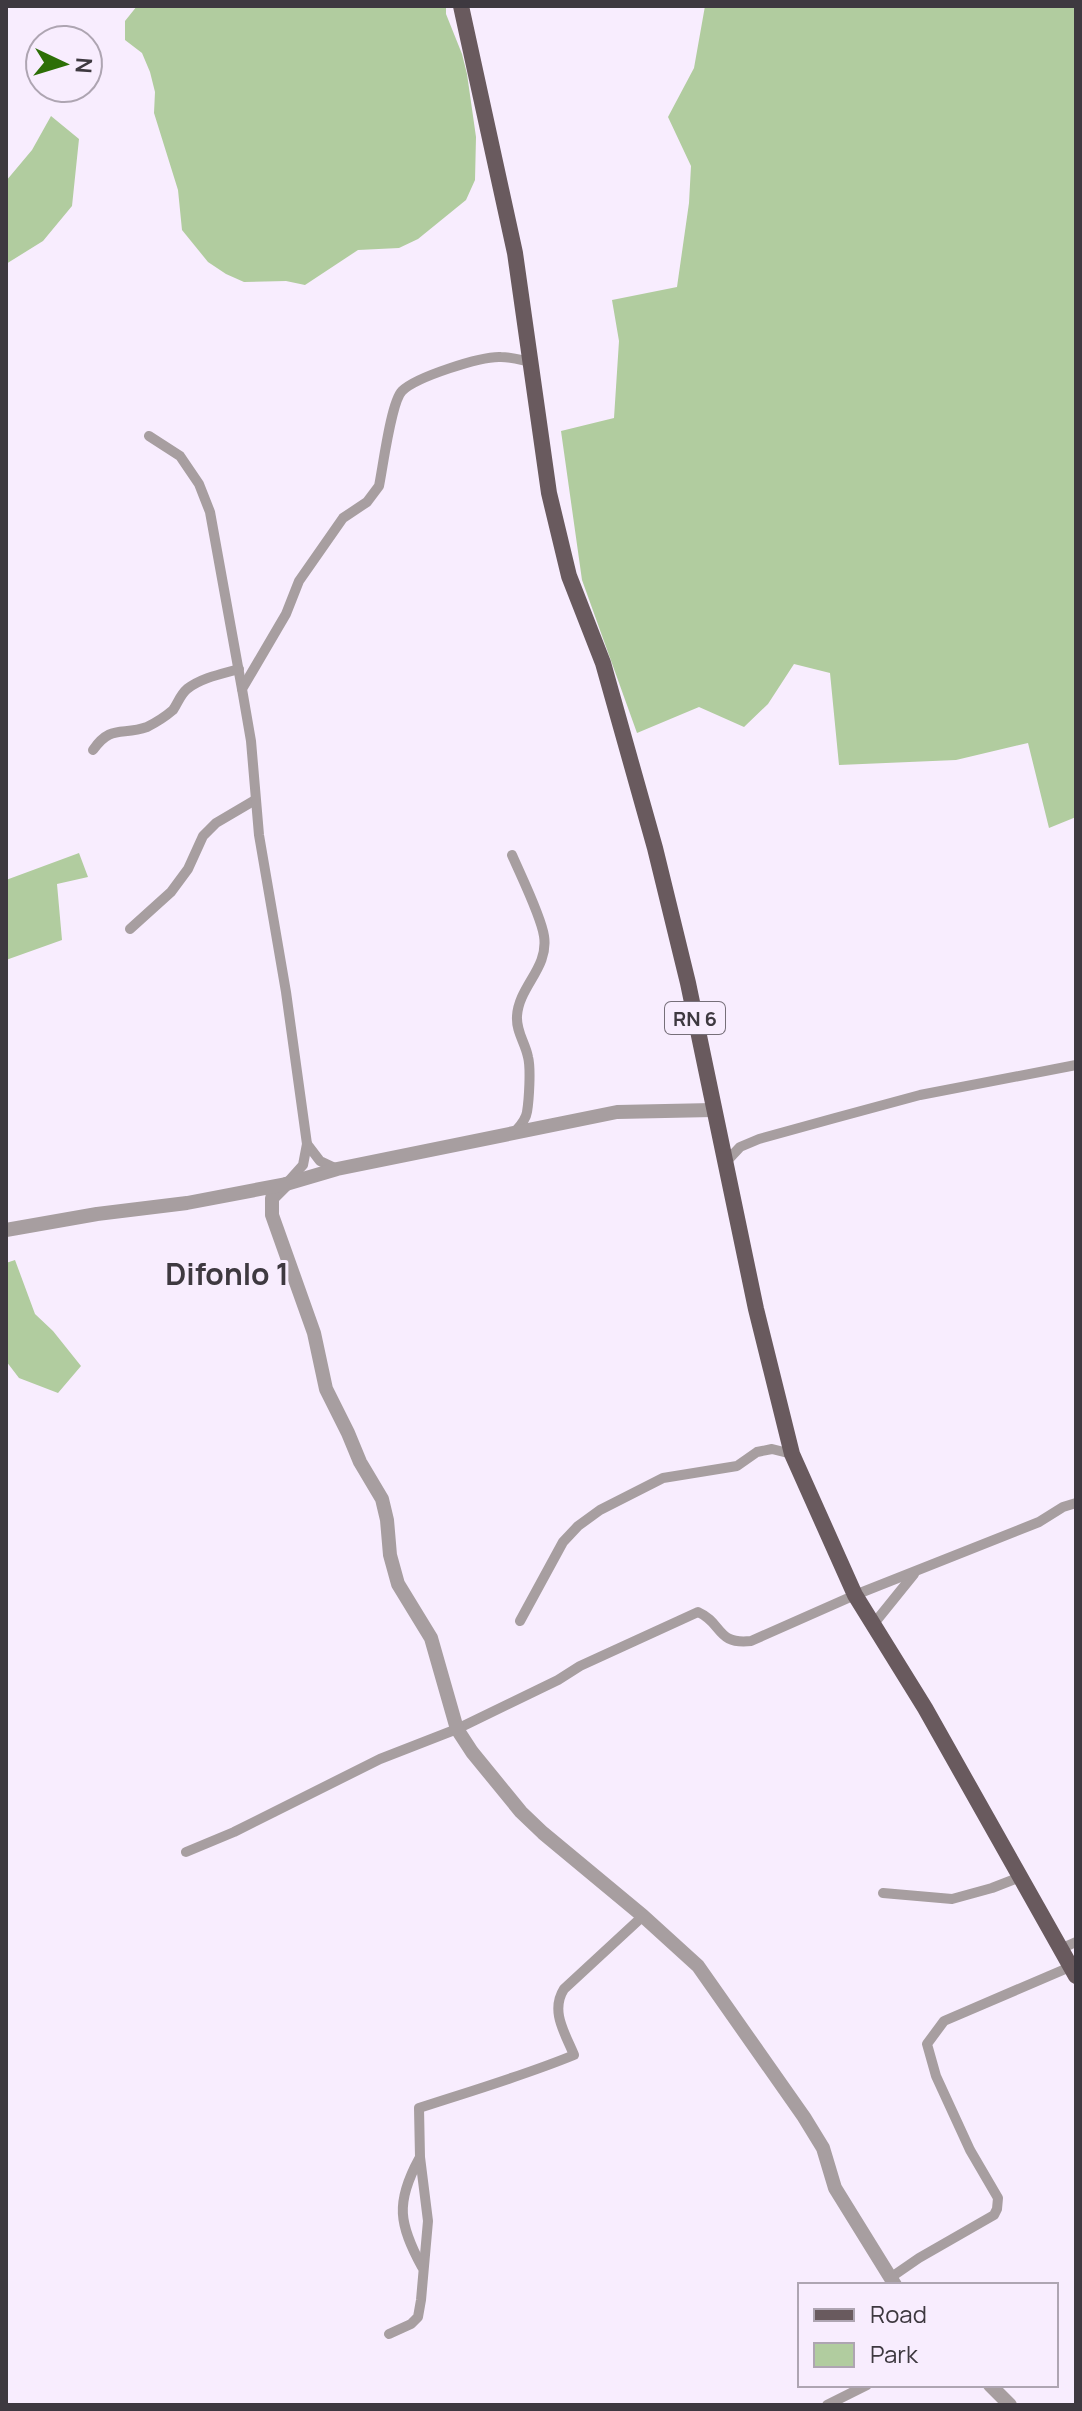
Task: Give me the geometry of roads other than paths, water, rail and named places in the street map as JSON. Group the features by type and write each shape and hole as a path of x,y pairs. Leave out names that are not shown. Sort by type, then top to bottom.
{"main road":[{"name":"RN 6","path":"461,6 515,253 556,525 569,576 603,663 655,848 688,983 756,1309 792,1454 855,1595 925,1708 1073,1972"}],"street":[{"path":"242,689 286,614 299,581 343,518 367,502 379,486 401,391 421,379 499,356 531,362"},
{"path":"149,436 180,456 199,484 210,512 251,741 255,800 307,1144 303,1165 272,1198 272,1215 314,1333 326,1389 360,1462 382,1499 390,1555 398,1584 431,1638 457,1729 521,1812 698,1966 823,2148 835,2188 892,2282 919,2258 994,2215 997,2209 998,2198 970,2150 936,2076 927,2044 944,2021 961,2012 1073,1972"},
{"path":"93,750 102,737 112,731 148,726 164,717 175,708 179,697 189,687 239,669"},
{"path":"130,929 171,892 188,869 203,836 216,823 255,800"},
{"path":"512,855 544,936 544,955 518,1009 519,1037 529,1063 527,1113 512,1134"},
{"path":"726,1162 740,1147 820,1122 920,1095 1076,1065"},
{"path":"6,1230 187,1203 286,1184 337,1169 617,1112 713,1110"},
{"path":"307,1144 320,1161 337,1169"},
{"path":"520,1621 563,1542 600,1510 663,1478 737,1466 757,1452 772,1449 792,1454"},
{"path":"186,1852 234,1832 380,1759 457,1729 558,1680 580,1666 698,1612 707,1616 723,1636 736,1643 751,1641 855,1595 1039,1522 1076,1503"},
{"path":"872,1626 918,1570"},
{"path":"883,1893 952,1899 1020,1877"},
{"path":"389,2334 411,2324 418,2317 428,2221 420,2157 419,2108 531,2073 574,2055 556,2012 559,1998 564,1989 643,1916"},
{"path":"1060,1949 1076,1942"},
{"path":"420,2157 405,2184 403,2217 423,2270"},
{"path":"827,2405 863,2387"},
{"path":"992,2387 1010,2405"}],"district":[{"name":"Difonlo 1","path":"227,1273"}]}
